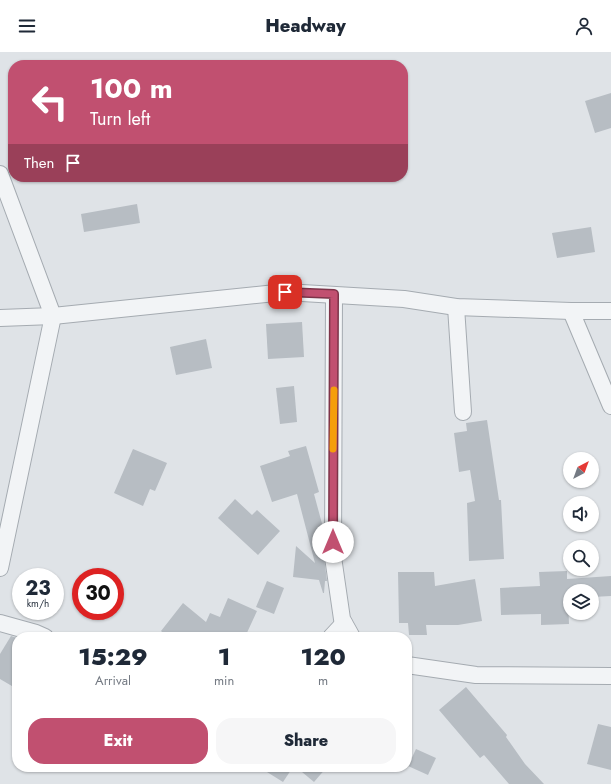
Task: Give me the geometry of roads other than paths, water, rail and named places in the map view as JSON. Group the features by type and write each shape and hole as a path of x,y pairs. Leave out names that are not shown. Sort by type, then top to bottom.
{"street":[{"path":"0,174 52,316 0,568"},
{"path":"0,318 52,316 285,292 404,299 456,307 611,311"},
{"path":"334,294 333,557 342,619 348,630"},
{"path":"456,307 463,412"},
{"path":"571,311 611,406"},
{"path":"0,622 33,632"},
{"path":"412,666 476,675 611,676"}]}
